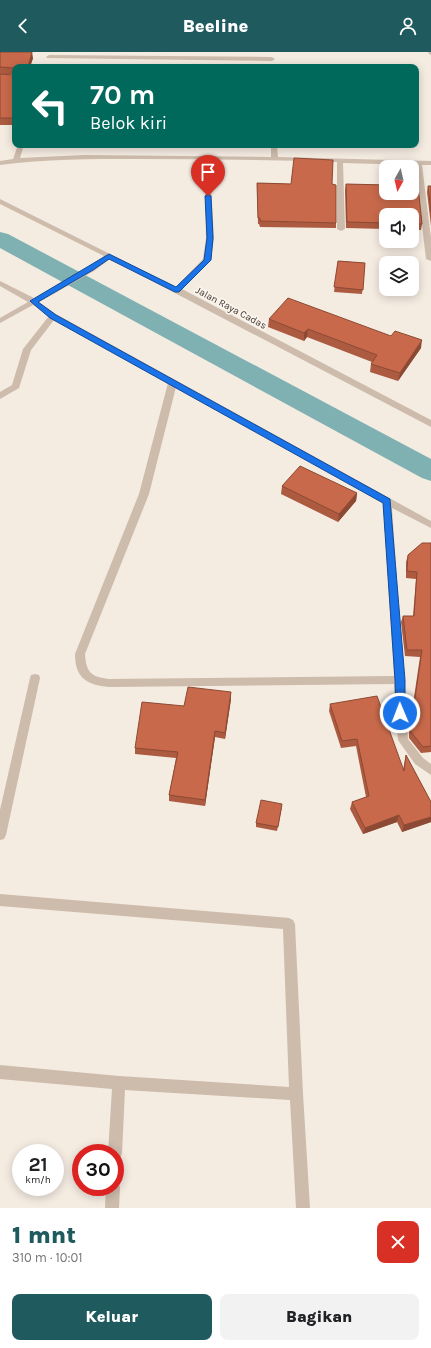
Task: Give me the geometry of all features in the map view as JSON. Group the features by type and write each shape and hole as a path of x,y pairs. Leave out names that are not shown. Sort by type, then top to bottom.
{"street":[{"path":"272,64 273,52"},
{"path":"49,57 272,60"},
{"path":"16,161 20,148"},
{"path":"274,148 275,159"},
{"path":"0,163 105,157 206,156 379,162"},
{"path":"340,161 341,229"},
{"path":"419,163 431,163"},
{"path":"177,290 207,260 210,238 207,168"},
{"path":"419,171 430,259"},
{"name":"Jalan Raya Cadas","path":"0,201 177,290 431,424"},
{"path":"0,321 91,269 109,256"},
{"path":"0,283 33,301 53,316 431,525"},
{"path":"0,396 16,386 27,349 53,316"},
{"path":"173,382 144,494 80,654 80,664 83,672 92,680 109,683 400,680"},
{"path":"387,501 403,740 419,761 431,770"},
{"path":"0,835 35,678"},
{"path":"0,900 290,924 296,1094 303,1208"},
{"path":"0,1072 119,1083 296,1094"},
{"path":"116,1144 119,1083"},
{"path":"112,1208 113,1196"}],"building":[{"path":"0,52 32,52 29,64 12,64 12,68 0,67"},
{"path":"0,74 12,75 12,118 0,118"},
{"path":"294,158 333,160 332,184 336,185 336,223 260,221 260,218 258,218 257,183 291,184"},
{"path":"346,184 379,185 379,200 419,200 419,196 422,224 419,224 419,208 379,208 379,223 347,222"},
{"path":"428,186 431,186 431,212"},
{"path":"338,261 365,263 363,290 334,287"},
{"path":"288,298 391,336 395,331 422,340 400,373 371,364 377,355 308,329 304,333 269,319"},
{"path":"300,466 357,493 339,514 282,486"},
{"path":"422,543 431,543 431,746 423,747 411,732 422,650 407,650 403,616 414,616 417,572 407,571 408,555"},
{"path":"188,687 231,692 225,733 215,731 205,800 169,795 178,752 135,748 142,702 184,706"},
{"path":"377,696 404,771 406,755 431,802 431,817 404,825 399,815 365,828 352,802 369,796 357,739 342,741 330,704"},
{"path":"261,800 282,804 278,827 256,823"}],"waterway":[{"path":"0,239 431,471"}],"route":[{"path":"208,196 210,238 207,260 188,281 177,290 109,256 91,269 33,301 53,316 387,501 400,680 400,713"}]}
